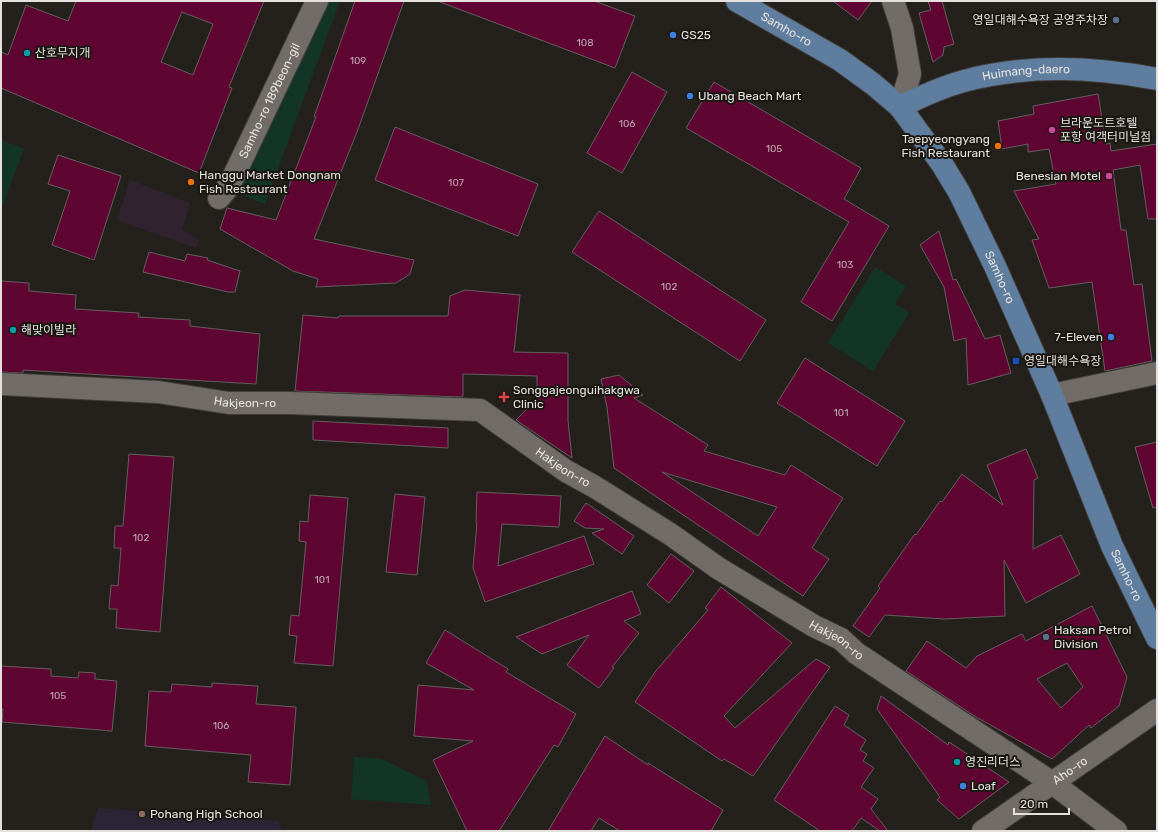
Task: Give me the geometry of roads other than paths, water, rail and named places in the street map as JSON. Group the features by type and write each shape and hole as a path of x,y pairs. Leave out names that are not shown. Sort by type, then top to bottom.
{"main road":[{"name":"Samho-ro","path":"737,1 840,60 873,84 900,107 927,142 959,192 980,233 1052,396 1112,546 1157,638"},
{"name":"Huimang-daero","path":"900,107 928,93 964,81 999,74 1068,69 1100,71 1157,79"}],"street":[{"name":"Samho-ro 189beon-gil","path":"219,198 229,186 317,1"},
{"path":"893,1 902,28 910,74 900,107"},
{"path":"1052,396 1157,373"},
{"name":"Hakjeon-ro","path":"1,384 158,392 229,403 291,403 480,410 566,471 595,487 670,534 725,572 814,626 841,639 856,653 1051,782 1116,831"},
{"name":"Aho-ro","path":"983,831 1051,782 1157,710"}],"place":[{"name":"영일대해수욕장 공영주차장","path":"1116,20"},
{"name":"GS25","path":"673,35"},
{"name":"산호무지개","path":"27,53"},
{"name":"Ubang Beach Mart","path":"690,96"},
{"name":"브라운도트호텔 포항 여객터미널점","path":"1052,130"},
{"name":"Taepyeongyang Fish Restaurant","path":"998,146"},
{"name":"Benesian Motel","path":"1109,176"},
{"name":"Hanggu Market Dongnam Fish Restaurant","path":"191,182"},
{"name":"해맞이빌라","path":"13,330"},
{"name":"7-Eleven","path":"1111,337"},
{"name":"영일대해수욕장","path":"1016,361"},
{"name":"Songgajeonguihakgwa Clinic","path":"504,397"},
{"name":"Haksan Petrol Division","path":"1046,637"},
{"name":"영진리더스","path":"957,762"},
{"name":"Loaf","path":"963,786"},
{"name":"Pohang High School","path":"142,814"}]}
